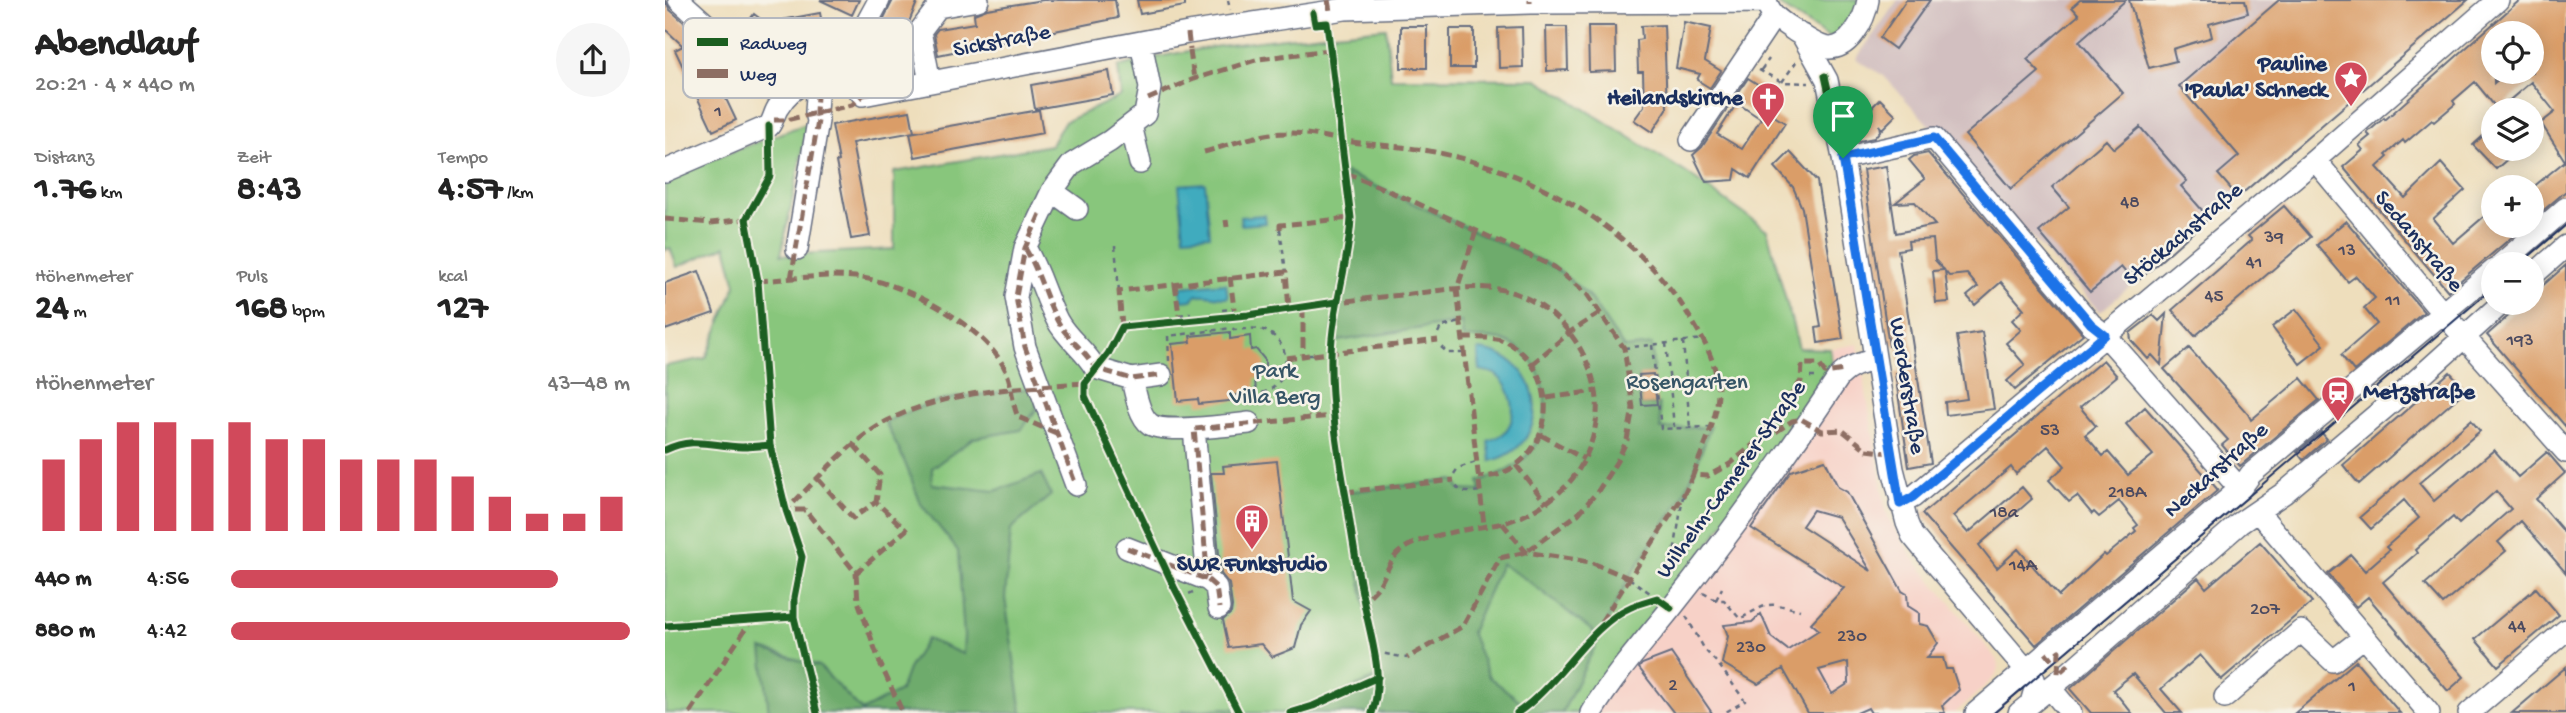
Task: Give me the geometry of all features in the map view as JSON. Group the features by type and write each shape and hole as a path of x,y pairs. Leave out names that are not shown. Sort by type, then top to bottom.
{"street":[{"path":"679,0 699,18"},
{"path":"870,18 879,0"},
{"path":"930,82 920,31 938,7 978,0"},
{"path":"1819,80 1838,47 1862,22 1868,0"},
{"name":"Stöckachstraße","path":"1900,504 1913,497 2315,160 2498,0"},
{"name":"Sickstraße","path":"913,86 1312,6 1529,2 1769,6"},
{"path":"1691,140 1744,61 1769,6 1801,46 1838,47"},
{"path":"1076,485 1025,347 1016,297 1025,248 1052,191 1072,164 1145,114 1150,88 1141,42"},
{"name":"Werderstraße","path":"1801,46 1819,80 1843,158 1900,504 1912,535 2027,669"},
{"path":"665,171 769,126 776,108 784,98"},
{"path":"797,249 818,121 818,98"},
{"path":"1131,125 1140,163"},
{"path":"1843,158 1934,138 2091,324 2105,335 2240,489"},
{"name":"Sedanstraße","path":"2315,160 2444,314 2566,452"},
{"path":"1052,191 1077,209"},
{"path":"2515,252 2566,208"},
{"path":"2544,265 2566,246"},
{"path":"1025,248 1065,333 1088,356 1095,368 1132,379 1161,375"},
{"name":"Neckarstraße","path":"1976,713 2240,489 2251,474 2481,281"},
{"path":"2025,708 2240,523 2258,512 2410,386 2488,315"},
{"name":"Wilhelm-Camerer-Straße","path":"1591,713 1664,603 1688,586 1808,424 1839,377 1845,370 1859,363 1875,360"},
{"path":"1132,379 1148,422 1162,429 1195,429 1249,423"},
{"path":"1195,429 1208,580"},
{"path":"2258,512 2429,713"},
{"path":"1127,548 1208,580 1216,587 1219,608"},
{"path":"2469,713 2566,630"},
{"path":"2225,697 2301,631 2333,661 2364,637"},
{"path":"2025,708 2036,686 2027,669"},
{"path":"2050,688 2071,713"}],"path":[{"path":"1782,82 1801,46"},
{"path":"1744,61 1782,82 1819,80"},
{"path":"1280,229 1286,272"},
{"path":"1115,246 1119,291"},
{"path":"1222,310 1234,309"},
{"path":"1179,315 1191,313"},
{"path":"1208,319 1209,330"},
{"path":"1438,333 1441,327 1461,322"},
{"path":"1161,375 1170,374 1168,336 1252,328 1265,331 1282,346 1286,358 1284,372 1274,390 1262,393"},
{"path":"1624,348 1703,339"},
{"path":"1683,341 1690,428"},
{"path":"1666,343 1674,428"},
{"path":"1653,345 1661,429 1710,427"},
{"path":"1441,347 1448,353 1464,353"},
{"path":"1810,377 1815,377"},
{"path":"1454,474 1458,468 1476,463"},
{"path":"1456,486 1465,492 1481,491"},
{"path":"1664,603 1683,496"},
{"path":"1629,578 1685,615 1705,650 1745,701 1724,713"},
{"path":"1688,586 1716,600 1724,600 1740,619 1772,603 1800,610"},
{"path":"1716,600 1722,588"},
{"path":"1375,652 1407,658"}],"shaded area":[{"path":"1898,0 2443,0 2452,11 2100,312 1884,76 1856,59"},
{"path":"1858,344 1885,506 1890,521 1912,557 1997,659 1999,668 1995,677 1955,713 1581,713 1833,371 1830,349"}],"green space":[{"path":"1776,0 1859,0 1845,29 1829,38 1776,3"},
{"name":"Park Villa Berg","path":"1386,28 1391,78 1537,79 1685,172 1767,230 1799,348 1830,349 1833,371 1682,582 1581,713 665,713 665,366 706,358 736,285 726,246 677,267 670,248 665,250 665,177 808,123 781,255 894,249 894,172 1051,145 1064,122 1121,96 1118,67 1217,46"},
{"path":"1346,173 1554,267 1587,294 1624,348 1652,345 1653,374 1639,376 1642,405 1659,404 1661,429 1710,427 1683,496 1629,578 1562,713 1290,713 1313,706 1378,677 1345,492 1454,480 1460,490 1481,491 1479,481 1513,467 1525,458 1538,438 1543,422 1543,388 1538,372 1529,358 1517,347 1501,340 1463,338 1461,322 1332,342 1336,302 1350,248","holes":["1501,564 1527,580 1595,633 1527,706 1489,677 1471,632"]},
{"path":"1039,387 1036,410 1021,430 974,438 932,468 932,484 995,491 1041,474 1051,495 1011,529 1005,598 1022,713 769,713 762,649 819,666 862,711 900,691 908,669 927,639 963,654 958,551 921,504 885,422 927,404"},
{"path":"1237,709 1239,713 1182,713 1182,711"}],"water":[{"path":"1205,183 1210,235 1184,237 1179,185"},
{"path":"1264,215 1265,223 1241,225 1240,217"},
{"path":"1226,283 1228,297 1197,295 1192,300 1182,301 1180,287"},
{"path":"1478,350 1501,356 1518,367 1529,383 1534,401 1533,420 1526,438 1512,452 1491,461 1488,441 1501,435 1508,427 1513,411 1510,394 1501,380 1495,374 1480,370"}],"building":[{"path":"665,0 670,10 683,21 683,46 665,29"},
{"path":"820,0 859,0 852,15"},
{"path":"893,0 918,0 911,18 884,18"},
{"path":"1043,0 1115,0 1118,18 938,55 934,34 938,29 975,23 974,14 987,9"},
{"path":"1137,0 1185,0 1185,6 1140,14"},
{"path":"1906,0 1930,0 1895,49 1880,38"},
{"path":"2080,0 2126,0 2079,41 2123,93 2011,189 1965,135 2039,72 2027,59 2079,15 2072,7"},
{"path":"2129,0 2245,0 2248,13 2209,24 2212,37 2173,49 2176,61 2149,68"},
{"path":"2279,0 2468,0 2238,197 2218,174 2239,156 2179,86"},
{"path":"2520,0 2566,0 2566,191 2544,210 2544,178 2565,161 2544,128 2544,121 2555,112 2533,84 2544,84 2544,21 2496,21"},
{"path":"820,13 821,18 792,18"},
{"path":"1684,22 1711,28 1705,61 1721,71 1710,88 1697,80 1700,74 1676,68"},
{"path":"1664,25 1667,109 1652,132 1634,120 1644,106 1643,72 1638,72 1637,40 1642,39 1641,26"},
{"path":"1401,26 1427,26 1427,68 1401,68"},
{"path":"1588,26 1615,26 1616,71 1589,72"},
{"path":"1522,27 1523,67 1499,68 1498,28"},
{"path":"1546,27 1567,27 1568,70 1547,71"},
{"path":"1450,29 1474,29 1474,68 1450,68"},
{"path":"2481,35 2481,84 2529,84 2512,98 2488,98 2475,82 2453,101 2455,104 2405,143 2403,140 2377,167 2405,198 2441,163 2465,190 2433,219 2453,243 2481,219 2481,238 2511,238 2494,252 2481,252 2481,263 2448,291 2343,167 2363,150 2359,145 2370,136 2367,133 2384,118 2385,120"},
{"path":"683,46 683,67 675,50"},
{"path":"1109,71 1113,95 1035,109 1031,85"},
{"name":"Heilandskirche","path":"1748,78 1781,99 1771,114 1785,123 1750,178 1736,169 1734,180 1706,182 1693,155 1702,147","holes":["1737,103 1761,119 1742,149 1717,134"]},
{"path":"698,98 726,98 736,120 713,131"},
{"path":"1880,99 1896,115 1882,129 1879,125 1880,131 1874,138 1859,141 1851,134 1851,129"},
{"path":"1039,110 1043,133 915,157 910,133"},
{"path":"910,111 914,132 852,143 870,236 851,239 836,162 839,161 832,125"},
{"path":"2140,127 2187,181 2181,186 2209,218 2140,279 2132,270 2127,274 2121,267 2090,292 2039,232 2069,207 2052,187 2106,140 2114,149"},
{"path":"2481,138 2481,153 2473,145"},
{"path":"1790,152 1817,181 1843,339 1818,343 1816,328 1821,327 1802,208 1793,187 1775,167"},
{"path":"1928,153 2083,334 2015,390 2007,381 2025,365 2006,343 2021,330 2012,320 2024,309 2001,282 1975,305 1967,296 1978,287 1967,274 1949,276 1945,271 1949,302 1936,303 1933,271 1944,270 1935,260 1933,239 1908,241 1909,248 1898,250 1931,463 1909,467 1895,373 1901,372 1897,345 1889,346 1863,170 1886,166 1896,233 1935,225 1915,202 1895,203 1925,179 1909,160"},
{"path":"2488,161 2505,161 2496,169"},
{"path":"2284,206 2311,237 2195,336 2172,310 2252,240 2248,236"},
{"path":"2346,221 2424,312 2354,371 2341,355 2377,324 2364,308 2375,298 2356,276 2348,282 2317,245"},
{"path":"2566,265 2566,427 2487,335 2510,315 2544,315 2544,284"},
{"path":"699,271 714,313 665,330 665,283"},
{"path":"2296,309 2324,345 2300,364 2272,327"},
{"path":"2166,314 2161,365 2152,355 2148,359 2131,340 2130,333 2153,315 2159,321"},
{"path":"1230,332 1230,339 1250,336 1251,350 1256,349 1265,360 1265,368 1258,378 1255,378 1256,393 1236,395 1237,400 1199,404 1198,399 1178,401 1172,344 1191,342 1190,336"},
{"path":"1982,332 1994,409 1946,415 1945,402 1967,399 1957,336"},
{"path":"2189,348 2251,420 2301,378 2319,400 2240,466 2222,445 2228,440 2164,369"},
{"path":"2103,360 2117,376 2080,407 2096,426 2085,435 2103,456 2108,452 2128,475 2153,455 2126,424 2145,407 2218,490 2036,645 1922,514","holes":["2048,446 2065,466 2049,480 2069,502 2077,496 2092,514 2094,512 2099,517 2119,501 2138,525 2134,528 2136,531 2106,556 2104,554 2059,596 2018,549 1997,568 1979,545 2032,499 2022,487 1968,533 1953,516 2011,467 2016,474"]},
{"path":"2450,372 2466,390 2359,484 2343,465"},
{"path":"1653,374 1657,404 1642,405 1639,375"},
{"path":"2471,420 2480,431 2419,483 2434,501 2494,450 2518,477 2547,452 2565,473 2536,499 2566,534 2566,573 2521,521 2498,542 2506,551 2443,604 2425,584 2511,509 2496,491 2459,524 2453,517 2383,582 2464,677 2448,691 2368,597 2356,607 2328,574 2351,555 2365,571 2389,550 2386,547 2419,518 2404,500 2371,529 2360,517"},
{"path":"2321,432 2327,439 2303,460 2297,452"},
{"path":"1825,460 1838,487 1847,492 1902,591 1907,594 1908,606 1919,613 1919,624 1928,626 1938,643 1927,658 1943,658 1946,669 1952,669 1959,690 1942,706 1945,713 1871,713 1868,708 1857,713 1808,713 1783,669 1758,684 1722,663 1728,636 1724,625 1752,622 1761,614 1771,637 1788,650 1819,630 1811,623 1844,588 1751,528 1791,471","holes":["1813,510 1838,517 1871,571 1802,526","1848,662 1849,683 1832,694 1819,670"]},
{"name":"SWR Funkstudio","path":"1277,461 1293,601 1311,611 1301,625 1295,648 1272,657 1261,644 1229,648 1223,620 1231,613 1232,606 1229,584 1221,574 1211,473 1224,473 1223,466"},
{"path":"2260,542 2312,602 2221,680 2200,655 2161,689 2182,713 2166,713 2133,674 2113,690 2132,713 2091,713 2070,689 2198,578 2206,588"},
{"path":"2536,588 2559,615 2498,666 2475,639"},
{"path":"1671,653 1712,713 1674,713 1639,668 1642,664"},
{"path":"2356,661 2400,713 2295,713"},
{"path":"2566,667 2566,713 2512,713"}],"tram line":[{"path":"2534,252 2566,225"},
{"path":"1994,713 2481,298"}],"marked path":[{"path":"1328,0 1330,11"},
{"path":"1188,33 1190,50"},
{"path":"1148,99 1194,79 1259,59 1329,50"},
{"path":"1190,51 1194,79"},
{"path":"791,279 818,121 817,98"},
{"path":"774,120 786,120 852,105 860,98"},
{"path":"1204,152 1255,137 1286,133 1419,149 1476,162 1512,175 1581,209 1612,231 1667,285 1689,316 1708,351 1717,379 1718,400 1713,422 1693,475"},
{"path":"1843,158 1934,138"},
{"path":"1346,173 1554,267 1587,294 1624,348 1633,408 1627,440 1617,461 1598,491 1578,514 1526,552 1500,558 1463,626 1407,658"},
{"path":"1040,214 1025,248 1016,297 1025,347 1076,485"},
{"path":"1280,229 1280,225 1351,218"},
{"path":"665,219 711,223 746,219"},
{"path":"1226,220 1227,227"},
{"path":"1476,231 1457,289 1484,525"},
{"path":"1025,248 1057,320 1095,368 1132,379 1161,375"},
{"path":"1122,327 1119,291 1286,272 1289,309"},
{"path":"758,281 819,276 855,277 874,280 918,297 962,323 996,354 1006,371 1018,417 1056,433"},
{"path":"1230,277 1234,309"},
{"path":"1175,284 1179,315"},
{"path":"1332,303 1460,288 1490,288 1510,292 1544,308 1571,335 1590,369 1597,399 1592,440 1581,465 1566,486 1545,504 1520,517 1432,537 1406,547 1397,554 1378,587 1363,602"},
{"path":"1303,308 1303,356 1309,355"},
{"path":"1532,364 1570,332 1601,312"},
{"path":"1463,338 1496,339 1517,349 1536,371 1545,401 1541,431 1526,457 1500,474 1478,477"},
{"path":"1313,355 1438,340"},
{"path":"1286,358 1303,356"},
{"path":"1601,622 1683,496 1693,475 1708,476 1730,464 1760,439 1801,381 1802,364 1819,364 1825,373 1845,370"},
{"path":"854,445 880,475 876,502 906,530 856,573 805,510 786,510 833,462 859,440 887,421 933,403 983,392 1085,383"},
{"path":"1547,398 1596,391"},
{"path":"1127,548 1208,580 1194,429 1332,416"},
{"path":"1762,436 1770,436 1792,421 1801,419 1822,431 1842,430 1867,450 1890,453"},
{"path":"1541,435 1584,459"},
{"path":"1516,465 1546,503"},
{"path":"818,479 853,518 876,502"},
{"path":"1345,492 1454,480"},
{"path":"1502,523 1526,552 1590,562 1629,578"},
{"path":"856,573 858,601 880,663 903,713"},
{"path":"1208,580 1216,587 1219,608"},
{"path":"690,713 752,619"},
{"path":"2046,653 2050,658 2059,651 2058,674 2067,666 2071,671"}],"cycle path":[{"path":"1313,13 1315,24 1327,23 1351,218 1332,338 1332,392 1361,591 1377,672 1376,699 1372,713"},
{"path":"1825,76 1843,158 1872,343"},
{"path":"769,126 770,176 746,219 758,281 770,445 786,510 802,557 794,598 794,617 817,713"},
{"path":"1239,713 1174,587 1085,396 1085,383 1108,354 1122,327 1248,315 1336,302"},
{"path":"665,450 685,443 742,447 770,445"},
{"path":"1517,713 1546,688 1601,627 1616,616 1657,598 1671,608"},
{"path":"665,626 794,617"},
{"path":"1290,713 1313,706 1378,677"}],"place":[{"name":"Pauline 'Paula' Schneck","path":"2351,108"},
{"name":"Heilandskirche","path":"1768,129"},
{"name":"Metzstraße","path":"2338,423"},
{"name":"SWR Funkstudio","path":"1252,551"}],"route":[{"path":"1934,138 2091,324 2105,335 1913,497 1900,504 1890,453 1843,158 1934,138"}],"park label":[{"name":"Rosengarten","path":"1687,383"}]}
